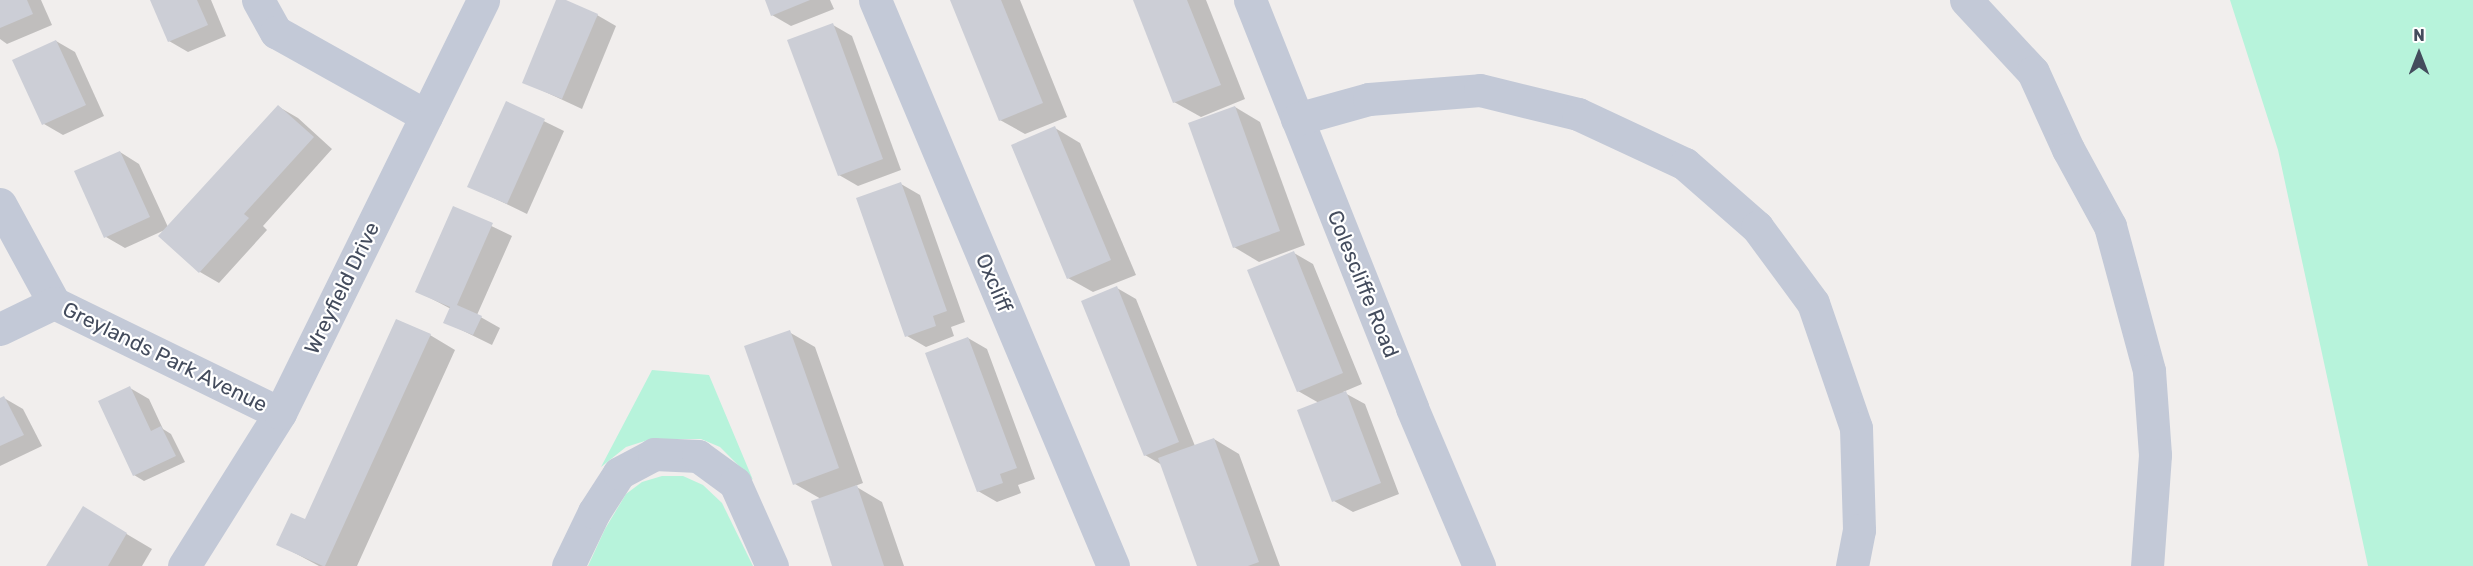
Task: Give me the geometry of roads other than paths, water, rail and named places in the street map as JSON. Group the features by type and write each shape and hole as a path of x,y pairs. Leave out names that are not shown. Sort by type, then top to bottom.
{"street":[{"path":"258,0 276,32 426,116"},
{"name":"Wreyfield Drive","path":"184,566 280,412 483,0"},
{"name":"Oxcliff","path":"875,0 1113,566"},
{"name":"Colescliffe Road","path":"1250,0 1408,397 1479,566"},
{"path":"1966,0 2032,72 2068,149 2110,226 2149,371 2155,455 2147,566"},
{"path":"1297,119 1369,99 1480,90 1578,114 1685,164 1757,227 1813,303 1856,428 1860,530 1852,566"},
{"name":"Greylands Park Avenue","path":"0,204 54,303 280,412"},
{"path":"0,329 54,303"},
{"path":"568,566 594,512 619,473 654,454 698,456 735,483 772,566"}]}
